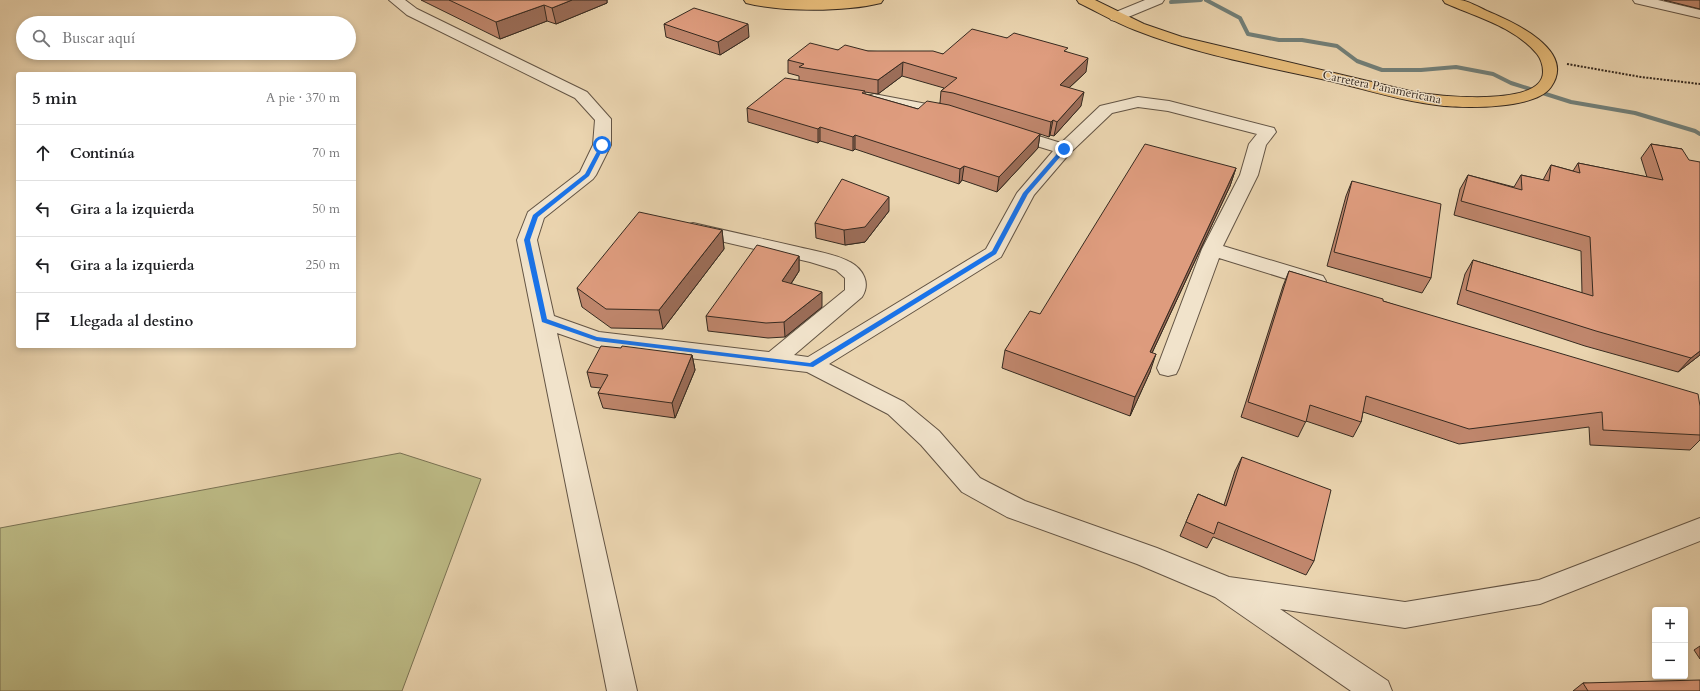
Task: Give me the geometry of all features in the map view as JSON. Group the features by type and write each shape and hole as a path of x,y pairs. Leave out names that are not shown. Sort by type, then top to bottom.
{"highway":[{"path":"751,0 778,4 819,5 876,0"},
{"name":"Carretera Panamericana","path":"1084,0 1116,17 1159,34 1200,47 1415,96 1467,102 1493,102 1515,98 1530,94 1541,88 1549,79 1551,70 1549,61"},
{"path":"1450,0 1522,34 1535,44 1549,61"}],"street":[{"path":"396,0 412,12 581,95 603,119 602,145 587,175 535,216 527,240 622,691"},
{"path":"1116,17 1157,0"},
{"path":"1640,0 1700,14"},
{"path":"858,96 951,113 966,118"},
{"path":"811,365 994,252 1026,193 1064,149 1106,109 1138,102 1169,106 1268,132 1258,144 1249,174 1212,249 1168,368"},
{"path":"996,128 1064,149"},
{"path":"678,225 816,257 843,266 855,276 855,292 774,360"},
{"path":"1212,249 1334,286"},
{"path":"544,320 597,339 811,365 896,408 930,438 971,485 1016,508 1147,556 1225,588 1377,691"},
{"path":"1225,588 1405,615 1540,592 1700,529"}],"path":[{"path":"1549,61 1626,75 1700,84"}],"shaded area":[{"path":"400,453 481,479 402,691 0,691 0,528"}],"building":[{"path":"449,0 572,0 552,8 544,5 496,22"},
{"path":"694,8 748,24 718,42 664,24"},
{"path":"972,29 1007,38 1014,33 1068,48 1064,51 1088,58 1060,85 1084,92 1057,122 1053,120 1051,122 953,93 941,91 957,78 903,62 878,80 799,67 804,64 788,60 810,43 838,50 845,45 868,51 933,51 943,54"},
{"path":"785,78 865,91 862,93 918,109 927,101 949,105 1040,134 999,177 964,166 960,169 855,135 853,137 820,127 818,129 747,108"},
{"path":"1145,144 1236,168 1150,352 1156,354 1135,397 1005,350 1030,311 1040,314"},
{"path":"1651,144 1682,149 1689,160 1700,162 1700,351 1691,358 1596,331 1466,290 1473,260 1593,296 1590,237 1461,201 1468,175 1522,190 1521,175 1549,181 1551,165 1580,173 1578,163 1663,180"},
{"path":"842,179 889,197 865,227 844,230 815,223"},
{"path":"1352,181 1441,204 1431,278 1334,252"},
{"path":"639,212 722,230 659,310 606,309 577,288"},
{"path":"757,245 799,256 782,281 822,292 784,322 766,323 706,316"},
{"path":"1289,271 1383,299 1383,301 1698,394 1700,406 1700,435 1603,430 1602,412 1469,429 1366,396 1361,422 1310,405 1306,422 1248,402"},
{"path":"601,346 621,348 622,346 692,355 672,403 598,393 608,375 587,372"},
{"path":"1242,457 1331,490 1314,561 1218,522 1214,534 1186,522 1198,494 1226,506"},
{"path":"1700,680 1700,691 1588,691 1583,683"}],"waterway":[{"path":"1171,2 1201,0"},
{"path":"1206,0 1240,18 1248,34 1279,40 1302,40 1337,46 1357,61 1382,70 1421,70 1456,67 1493,74 1511,83 1571,102 1635,113 1695,131 1700,134"}],"route":[{"path":"602,145 587,175 535,216 527,240 544,320 597,339 811,365 994,252 1026,193 1064,149"}]}
